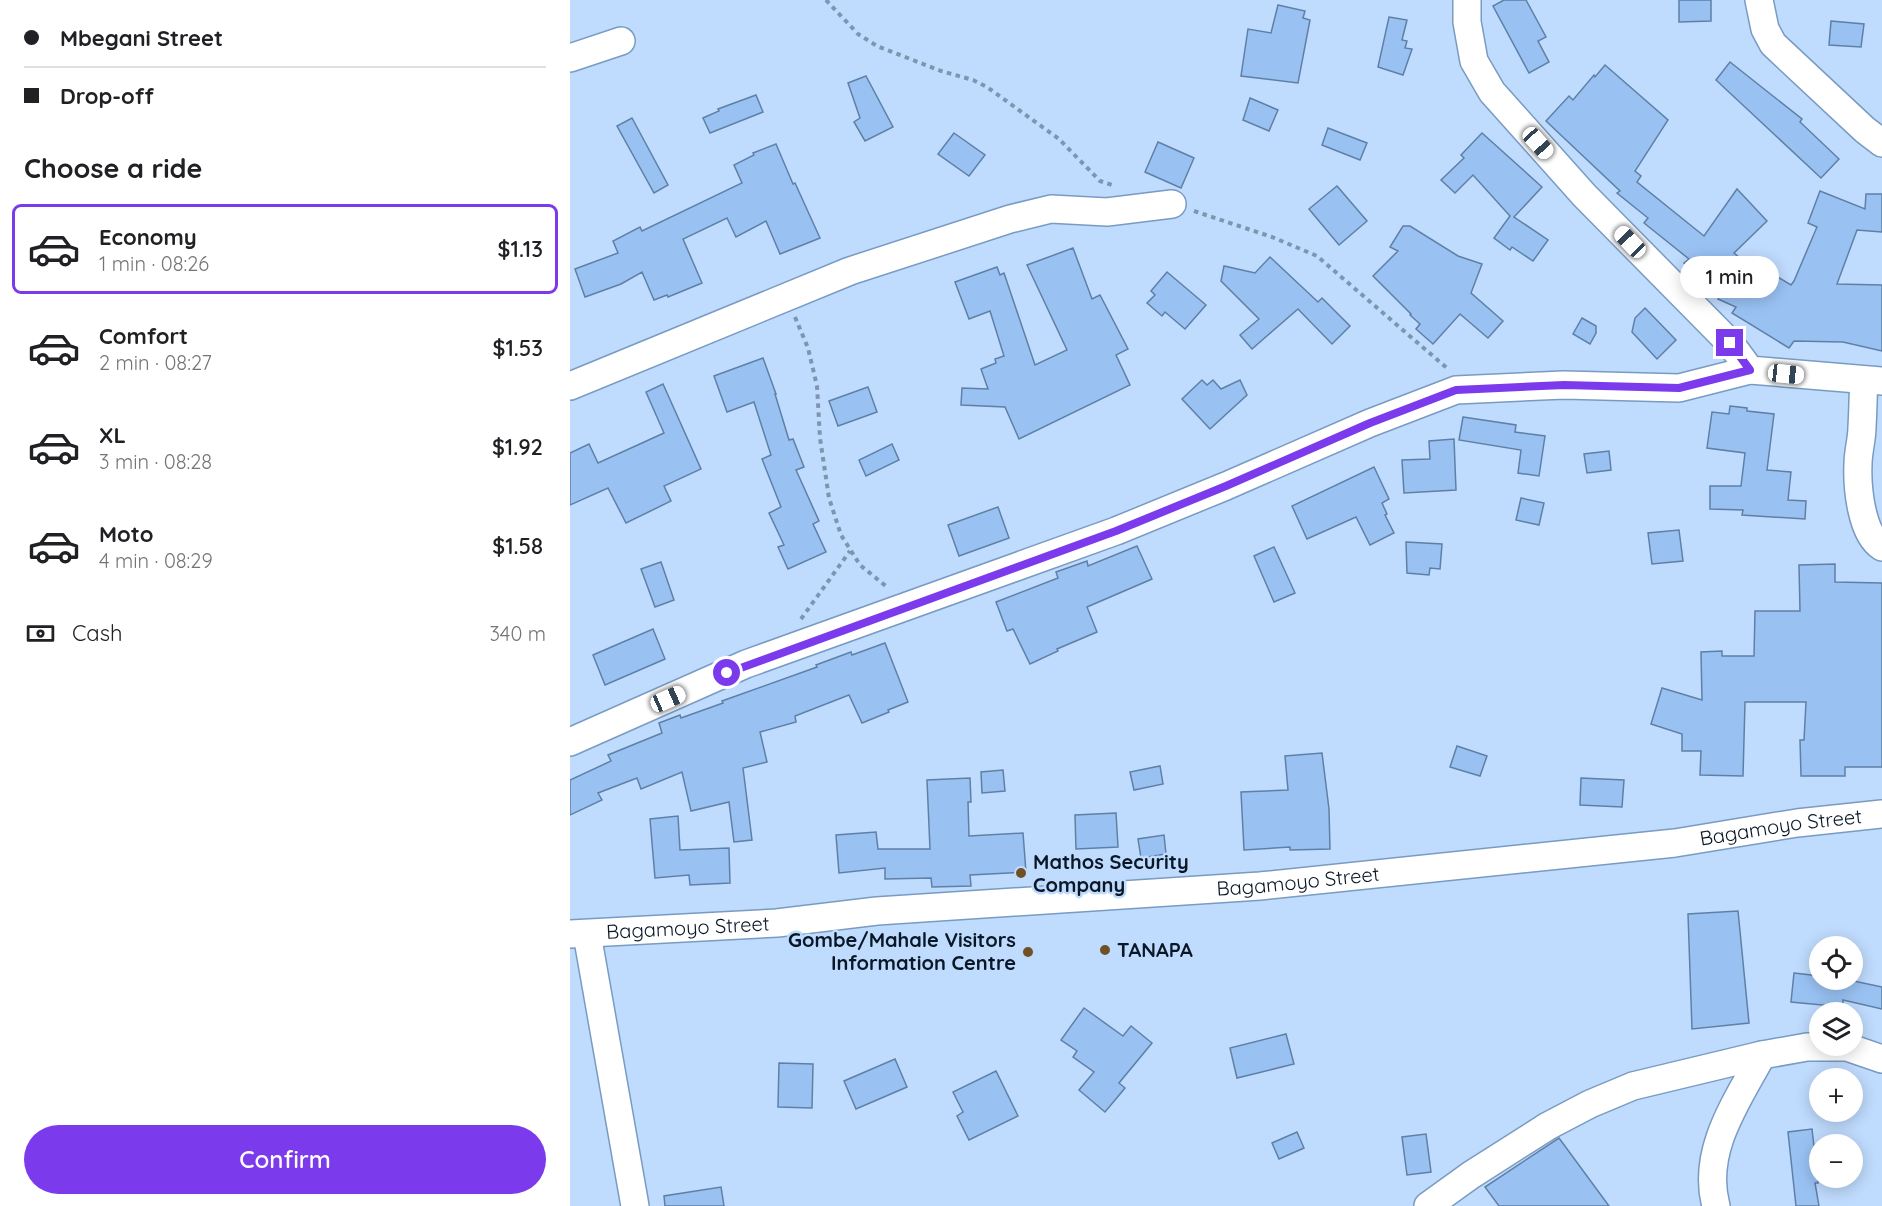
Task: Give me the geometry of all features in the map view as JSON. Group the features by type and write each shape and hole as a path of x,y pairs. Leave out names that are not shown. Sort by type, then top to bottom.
{"street":[{"path":"1467,0 1467,22 1474,60 1492,92 1584,195 1730,343 1750,370"},
{"path":"1759,0 1765,29 1773,44 1857,123 1882,143"},
{"path":"570,58 621,41"},
{"path":"570,386 787,296 861,268 1010,219 1051,209 1107,212 1172,204"},
{"path":"570,742 746,664 1116,531 1370,423 1456,390 1564,385 1679,388 1750,370 1873,380 1862,429 1858,465 1863,517 1870,534 1882,547"},
{"name":"Bagamoyo Street","path":"578,934 777,923 889,910 1260,886 1675,843 1797,823 1882,814"},
{"path":"578,934 635,1206"},
{"path":"1428,1206 1548,1126 1590,1104 1633,1086 1762,1055 1807,1047 1847,1047 1882,1059"},
{"path":"1716,1206 1711,1185 1718,1143 1732,1110 1762,1055"}],"path":[{"path":"787,296 808,348 817,386 820,438 829,498 841,535 860,565 890,590 906,608"},
{"path":"780,652 809,606 850,551"}],"building":[{"path":"1504,0 1526,0 1546,37 1538,41 1549,62 1529,73 1493,6"},
{"path":"1679,0 1711,0 1711,21 1679,22"},
{"path":"1278,5 1305,11 1303,18 1310,20 1298,83 1241,76 1248,29 1271,33"},
{"path":"1389,17 1407,20 1402,40 1407,41 1405,48 1412,49 1403,75 1378,67"},
{"path":"1831,21 1864,24 1861,47 1829,45"},
{"path":"1730,62 1802,119 1800,122 1839,159 1821,178 1716,80"},
{"path":"1605,65 1668,120 1635,171 1641,176 1637,182 1704,236 1737,189 1767,221 1734,253 1771,284 1776,276 1791,285 1794,281 1817,227 1808,223 1820,191 1865,209 1866,194 1882,194 1882,232 1857,230 1837,284 1882,285 1882,351 1843,342 1794,341 1789,348 1732,313 1736,307 1718,299 1720,294 1684,263 1689,259 1644,223 1648,218 1617,193 1620,191 1546,121 1569,96 1573,100"},
{"path":"866,76 893,127 865,141 854,122 860,118 848,83"},
{"path":"756,95 763,112 710,133 703,118 719,111 718,109"},
{"path":"1250,98 1278,110 1269,131 1243,120"},
{"path":"632,118 668,185 654,193 617,126"},
{"path":"1328,128 1367,143 1360,160 1322,145"},
{"path":"954,133 985,155 969,176 938,154"},
{"path":"1482,133 1542,187 1514,217 1548,240 1533,261 1512,247 1510,250 1494,238 1510,216 1473,175 1455,193 1441,180 1464,158 1461,155"},
{"path":"1158,142 1194,158 1181,188 1145,172"},
{"path":"776,144 820,238 780,254 766,221 736,237 727,218 683,239 702,283 668,297 667,295 654,300 642,272 621,284 585,297 575,269 618,253 613,241 640,227 642,231 742,183 734,165 754,155 753,153"},
{"path":"1337,186 1367,221 1339,245 1309,209"},
{"path":"1403,226 1410,226 1458,256 1482,264 1471,293 1503,321 1488,338 1460,314 1433,344 1416,329 1420,324 1373,276 1398,251 1390,247"},
{"path":"1073,248 1092,299 1100,295 1128,349 1116,355 1130,385 1019,439 1005,407 961,405 962,388 988,389 981,369 996,363 995,359 1004,356 990,311 969,319 955,282 997,267 1000,275 1004,273 1035,365 1067,350 1027,265"},
{"path":"1270,257 1318,302 1322,298 1350,326 1332,344 1298,309 1252,349 1240,335 1259,319 1221,281 1224,266 1255,273"},
{"path":"1167,272 1206,305 1185,329 1165,312 1162,316 1147,303 1155,295 1151,291"},
{"path":"1645,308 1676,340 1657,359 1632,332 1635,318"},
{"path":"1582,318 1596,326 1596,333 1590,344 1573,334"},
{"path":"763,358 789,440 793,439 804,467 796,470 819,521 813,524 826,552 788,569 778,547 784,545 769,513 781,507 762,459 771,455 754,402 727,412 714,376"},
{"path":"1202,380 1207,385 1213,380 1221,389 1240,380 1247,395 1210,429 1182,399"},
{"path":"663,384 701,469 664,486 671,501 626,523 608,488 570,505 570,453 589,444 598,463 664,433 646,392"},
{"path":"868,387 877,412 838,426 829,401"},
{"path":"1730,406 1747,408 1747,411 1774,414 1767,470 1791,472 1788,500 1806,501 1805,519 1742,515 1743,510 1710,509 1710,486 1741,486 1745,453 1707,448 1712,412 1729,414"},
{"path":"1463,417 1516,425 1515,432 1545,436 1539,476 1518,473 1521,450 1459,440"},
{"path":"1454,439 1456,490 1404,493 1402,460 1430,459 1429,441"},
{"path":"892,444 899,460 866,476 859,460"},
{"path":"1609,451 1611,470 1587,473 1584,454"},
{"path":"1374,467 1389,499 1382,503 1394,533 1370,545 1356,517 1307,539 1292,506"},
{"path":"1521,498 1544,503 1539,525 1516,520"},
{"path":"998,507 1009,538 959,556 948,525"},
{"path":"1679,530 1683,561 1652,564 1648,533"},
{"path":"1406,542 1442,544 1440,569 1430,568 1429,575 1407,573"},
{"path":"1137,546 1152,579 1087,607 1097,632 1057,649 1058,651 1030,664 1013,629 1007,631 996,602 1058,578 1056,572 1087,561 1088,566"},
{"path":"1274,547 1295,593 1274,602 1254,556"},
{"path":"661,562 674,600 655,607 641,569"},
{"path":"1835,564 1835,582 1882,583 1882,767 1845,767 1845,776 1801,776 1800,740 1804,740 1806,702 1745,702 1743,776 1700,775 1701,751 1682,751 1682,734 1651,724 1662,688 1702,700 1701,652 1722,651 1722,656 1754,656 1755,611 1800,611 1799,565"},
{"path":"653,629 665,659 605,685 593,655"},
{"path":"885,643 908,702 862,723 849,695 795,716 796,722 760,732 767,762 743,768 752,840 734,842 729,802 691,811 682,772 641,789 637,778 598,793 602,800 570,815 570,780 611,761 608,755 662,733 659,723 723,703 722,701 817,667 816,665 851,652 852,655"},
{"path":"1457,746 1487,756 1480,776 1450,767"},
{"path":"1322,753 1329,809 1330,849 1290,850 1290,847 1244,850 1241,792 1288,790 1285,756"},
{"path":"1160,766 1163,784 1134,790 1130,772"},
{"path":"1003,770 1005,791 982,793 981,772"},
{"path":"970,778 969,836 1023,833 1026,872 970,875 971,886 932,887 931,878 885,879 885,868 839,873 836,835 876,832 878,849 930,849 927,780"},
{"path":"1581,778 1624,780 1622,807 1580,805"},
{"path":"1116,813 1118,847 1076,849 1075,815"},
{"path":"678,816 680,850 729,848 730,883 690,885 689,875 655,878 650,819"},
{"path":"1164,835 1166,854 1141,858 1138,839"},
{"path":"1738,911 1749,1023 1692,1029 1688,914"},
{"path":"1794,973 1809,975 1809,990 1863,990 1863,983 1882,987 1882,1009 1863,1005 1863,1002 1843,1000 1843,1002 1809,1004 1791,1002"},
{"path":"1084,1008 1123,1036 1131,1026 1152,1043 1119,1083 1125,1088 1105,1112 1079,1090 1094,1072 1073,1057 1077,1051 1061,1040"},
{"path":"1286,1034 1294,1064 1237,1078 1230,1048"},
{"path":"895,1059 907,1087 856,1109 844,1081"},
{"path":"779,1063 813,1064 812,1108 778,1107"},
{"path":"996,1071 1018,1116 969,1140 957,1116 963,1112 953,1092"},
{"path":"1812,1129 1813,1134 1809,1134 1809,1188 1816,1188 1819,1206 1796,1206 1788,1132"},
{"path":"1297,1132 1304,1148 1279,1159 1272,1143"},
{"path":"1426,1134 1431,1172 1407,1175 1402,1137"},
{"path":"1559,1138 1609,1206 1499,1206 1485,1187"},
{"path":"721,1187 724,1206 665,1206 664,1196"}],"place":[{"name":"Mathos Security Company","path":"1021,873"},
{"name":"TANAPA","path":"1105,950"},
{"name":"Gombe/Mahale Visitors Information Centre","path":"1028,952"}],"route":[{"path":"727,673 746,664 1116,531 1370,423 1456,390 1499,386 1564,385 1679,388 1750,370 1730,343"}]}
